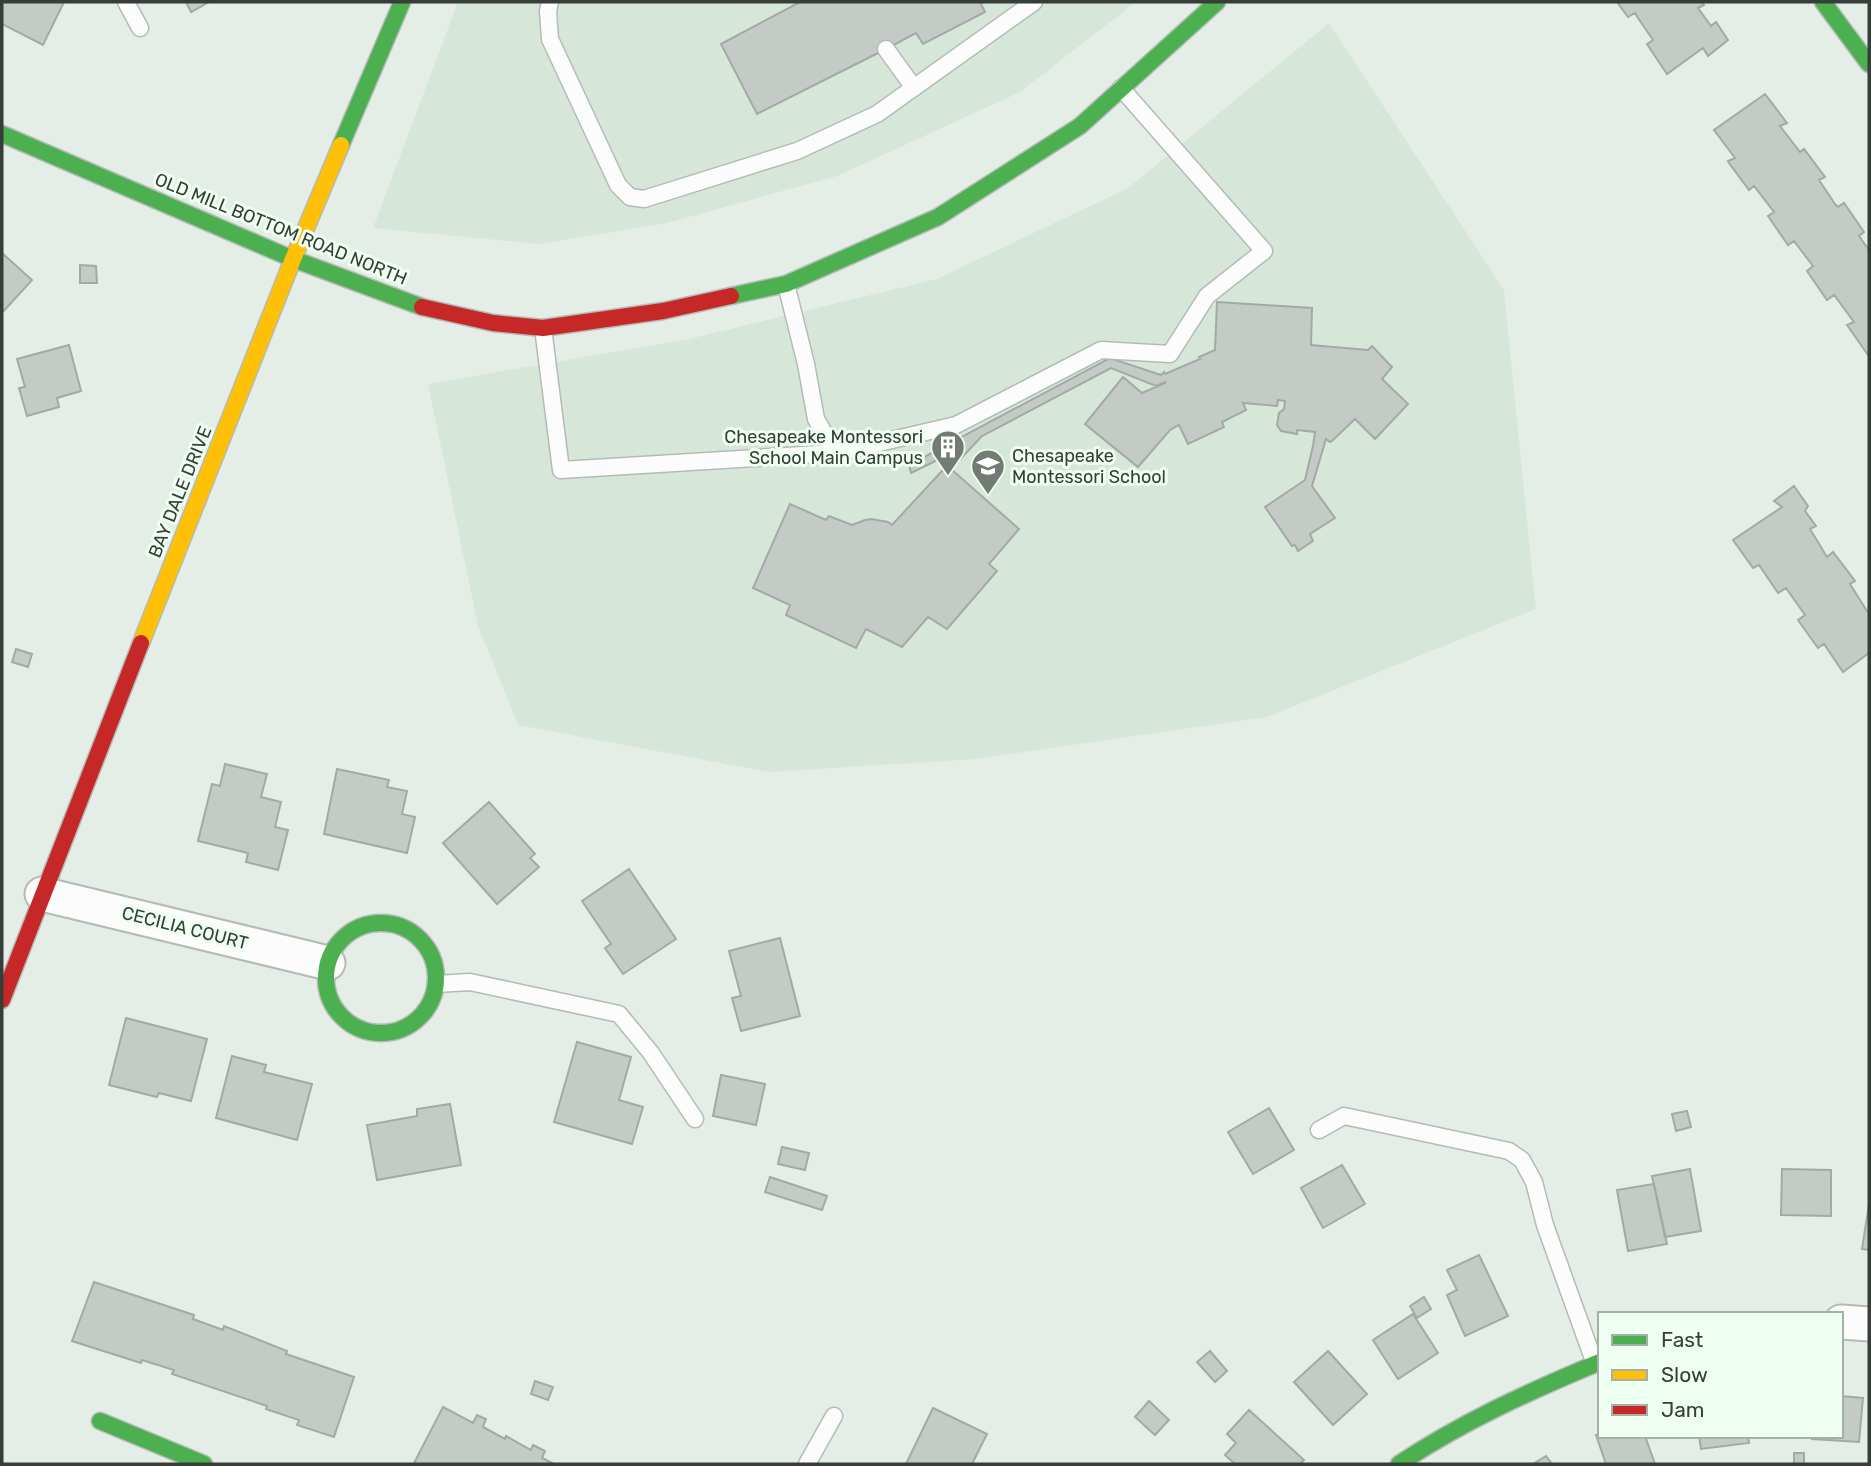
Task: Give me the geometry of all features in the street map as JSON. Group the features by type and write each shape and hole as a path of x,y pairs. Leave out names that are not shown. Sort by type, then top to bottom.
{"street":[{"name":"BAY DALE DRIVE","path":"2,1000 293,259 402,2"},
{"path":"1823,2 1869,64"},
{"name":"OLD MILL BOTTOM ROAD NORTH","path":"2,134 293,259 423,307 492,323 543,328 663,311 786,284 938,217 1080,126 1215,3"},
{"name":"CECILIA COURT","path":"42,894 328,963"},
{"path":"366,924 398,925 415,934 428,947 435,965 434,994 425,1011 411,1024 377,1033 344,1019 332,1004 326,985 328,963 335,946 349,932 366,924"},
{"path":"1843,1322 1869,1324"},
{"path":"1399,1464 1426,1445 1497,1406 1597,1363"},
{"path":"100,1421 204,1464"}],"lane":[{"path":"125,2 140,28"},
{"path":"551,2 548,11 550,39 618,186 630,197 644,199 797,151 877,114 1034,2"},
{"path":"886,49 914,88"},
{"path":"543,328 561,470 836,453 956,425 1101,350 1170,355 1207,296 1265,251 1121,88"},
{"path":"786,284 816,418 836,453"},
{"path":"436,984 470,982 619,1014 651,1054 695,1119"},
{"path":"1319,1130 1344,1116 1509,1151 1522,1160 1534,1182 1545,1225 1597,1363"},
{"path":"807,1464 834,1416"}],"shaded area":[{"path":"458,2 1136,2 1020,92 837,176 667,223 540,244 373,228"},
{"name":"Chesapeake Montessori School","path":"1329,23 1504,290 1536,609 1267,717 975,759 769,772 518,725 478,626 428,384 689,339 937,279 1128,188"}],"building":[{"path":"2,2 64,2 43,45 2,24"},
{"path":"186,2 209,2 191,12"},
{"path":"800,2 984,2 981,4 985,12 923,44 916,33 757,114 721,44"},
{"path":"1617,2 1701,2 1704,5 1698,8 1711,26 1716,22 1728,40 1708,56 1703,48 1667,74 1647,44 1653,40 1635,13 1628,17"},
{"path":"1765,94 1787,123 1780,126 1800,152 1804,149 1825,177 1819,180 1835,204 1838,207 1844,203 1864,232 1859,236 1869,250 1868,355 1847,325 1854,322 1834,295 1827,300 1807,271 1813,266 1794,241 1788,245 1768,216 1774,212 1754,186 1749,190 1729,163 1728,161 1735,158 1714,130"},
{"path":"2,253 32,280 2,313"},
{"path":"80,265 96,266 97,283 80,283"},
{"name":"Chesapeake Montessori School Main Campus","path":"1217,302 1312,308 1311,345 1368,350 1372,346 1392,367 1382,379 1408,404 1375,439 1355,419 1332,441 1326,439 1312,486 1335,518 1310,534 1313,541 1298,551 1265,507 1305,480 1313,446 1315,432 1297,430 1297,434 1281,431 1277,425 1285,401 1278,400 1277,406 1243,403 1246,410 1222,422 1224,427 1188,444 1179,425 1170,430 1138,467 1085,424 1123,377 1142,393 1165,382 1156,386 1111,368 982,436 951,469 1019,529 989,564 997,571 947,629 928,617 902,647 866,629 856,648 786,615 790,605 753,588 790,504 826,520 829,516 852,525 871,519 892,525 964,447 911,473 909,465 1110,358 1161,375 1200,359 1199,357 1215,350"},
{"path":"69,345 81,391 57,398 59,407 27,416 19,388 25,387 17,359"},
{"path":"1794,486 1808,506 1805,511 1816,526 1810,529 1827,557 1833,552 1855,581 1850,584 1867,611 1869,610 1869,653 1843,672 1824,644 1818,648 1800,623 1798,620 1805,615 1786,588 1778,593 1759,565 1753,568 1733,540 1782,507 1774,501"},
{"path":"16,649 32,654 28,667 12,662"},
{"path":"225,764 267,774 261,797 281,802 275,827 288,830 278,870 246,862 248,853 198,841 212,784 220,786"},
{"path":"337,769 389,780 387,787 407,791 402,814 415,817 407,853 324,834"},
{"path":"489,802 535,854 530,858 539,867 497,904 443,843"},
{"path":"629,869 676,939 623,974 605,948 611,944 582,901"},
{"path":"780,938 800,1016 741,1031 732,998 741,996 729,951"},
{"path":"126,1018 207,1039 191,1101 159,1093 157,1097 109,1085"},
{"path":"577,1042 631,1057 619,1100 643,1107 632,1144 554,1122"},
{"path":"232,1056 266,1065 264,1072 312,1084 297,1140 216,1118"},
{"path":"721,1075 765,1084 756,1125 713,1116"},
{"path":"450,1104 461,1165 377,1180 367,1125 417,1116 417,1109"},
{"path":"1269,1108 1294,1150 1253,1174 1228,1132"},
{"path":"1687,1111 1691,1127 1676,1131 1672,1114"},
{"path":"782,1147 809,1153 805,1170 778,1164"},
{"path":"1342,1165 1365,1204 1323,1228 1301,1188"},
{"path":"1690,1169 1701,1231 1665,1237 1652,1176"},
{"path":"1782,1169 1831,1170 1831,1216 1781,1215"},
{"path":"770,1177 827,1196 822,1210 765,1192"},
{"path":"1654,1184 1667,1244 1628,1251 1617,1190"},
{"path":"1869,1204 1869,1250 1862,1249"},
{"path":"1479,1255 1508,1316 1465,1336 1447,1295 1457,1290 1447,1270"},
{"path":"94,1282 194,1315 193,1319 223,1330 224,1326 287,1351 286,1354 354,1377 334,1437 297,1425 299,1420 266,1409 267,1406 172,1374 174,1370 142,1360 141,1363 72,1341"},
{"path":"1424,1297 1431,1309 1417,1318 1410,1306"},
{"path":"1413,1314 1438,1353 1398,1379 1373,1340"},
{"path":"1210,1351 1227,1371 1215,1382 1197,1362"},
{"path":"1328,1351 1367,1394 1333,1425 1294,1382"},
{"path":"535,1381 553,1387 548,1400 531,1394"},
{"path":"1843,1396 1863,1398 1859,1442 1812,1439 1843,1438"},
{"path":"1149,1401 1169,1420 1155,1435 1135,1417"},
{"path":"443,1407 473,1423 477,1415 486,1419 483,1427 531,1450 533,1445 545,1451 542,1458 554,1464 414,1463"},
{"path":"933,1408 987,1434 972,1464 906,1464"},
{"path":"1249,1410 1304,1460 1300,1464 1235,1464 1225,1455 1236,1443 1227,1434"},
{"path":"1596,1435 1598,1438 1646,1438 1655,1464 1606,1464"},
{"path":"1699,1438 1748,1438 1749,1443 1701,1449"},
{"path":"1794,1453 1804,1453 1804,1464 1794,1464"},
{"path":"1546,1456 1552,1464 1533,1464"}],"traffic: fast":[{"path":"341,145 402,2"},
{"path":"731,296 786,284 938,217 1080,126 1217,2"},
{"path":"1823,2 1869,64"},
{"path":"2,134 293,259 422,307"},
{"path":"381,923 402,927 420,939 432,957 436,978 432,999 420,1017 402,1029 381,1033 360,1029 342,1017 330,999 326,978 330,957 342,939 360,927 381,923"},
{"path":"1399,1464 1447,1434 1497,1408 1598,1363"},
{"path":"100,1421 204,1464"}],"traffic: slow":[{"path":"141,643 341,145"}],"traffic: jam":[{"path":"422,307 493,323 543,328 663,311 731,296"},
{"path":"2,1000 141,643"}],"place":[{"name":"Chesapeake Montessori School Main Campus","path":"948,477"},
{"name":"Chesapeake Montessori School","path":"988,496"}]}
